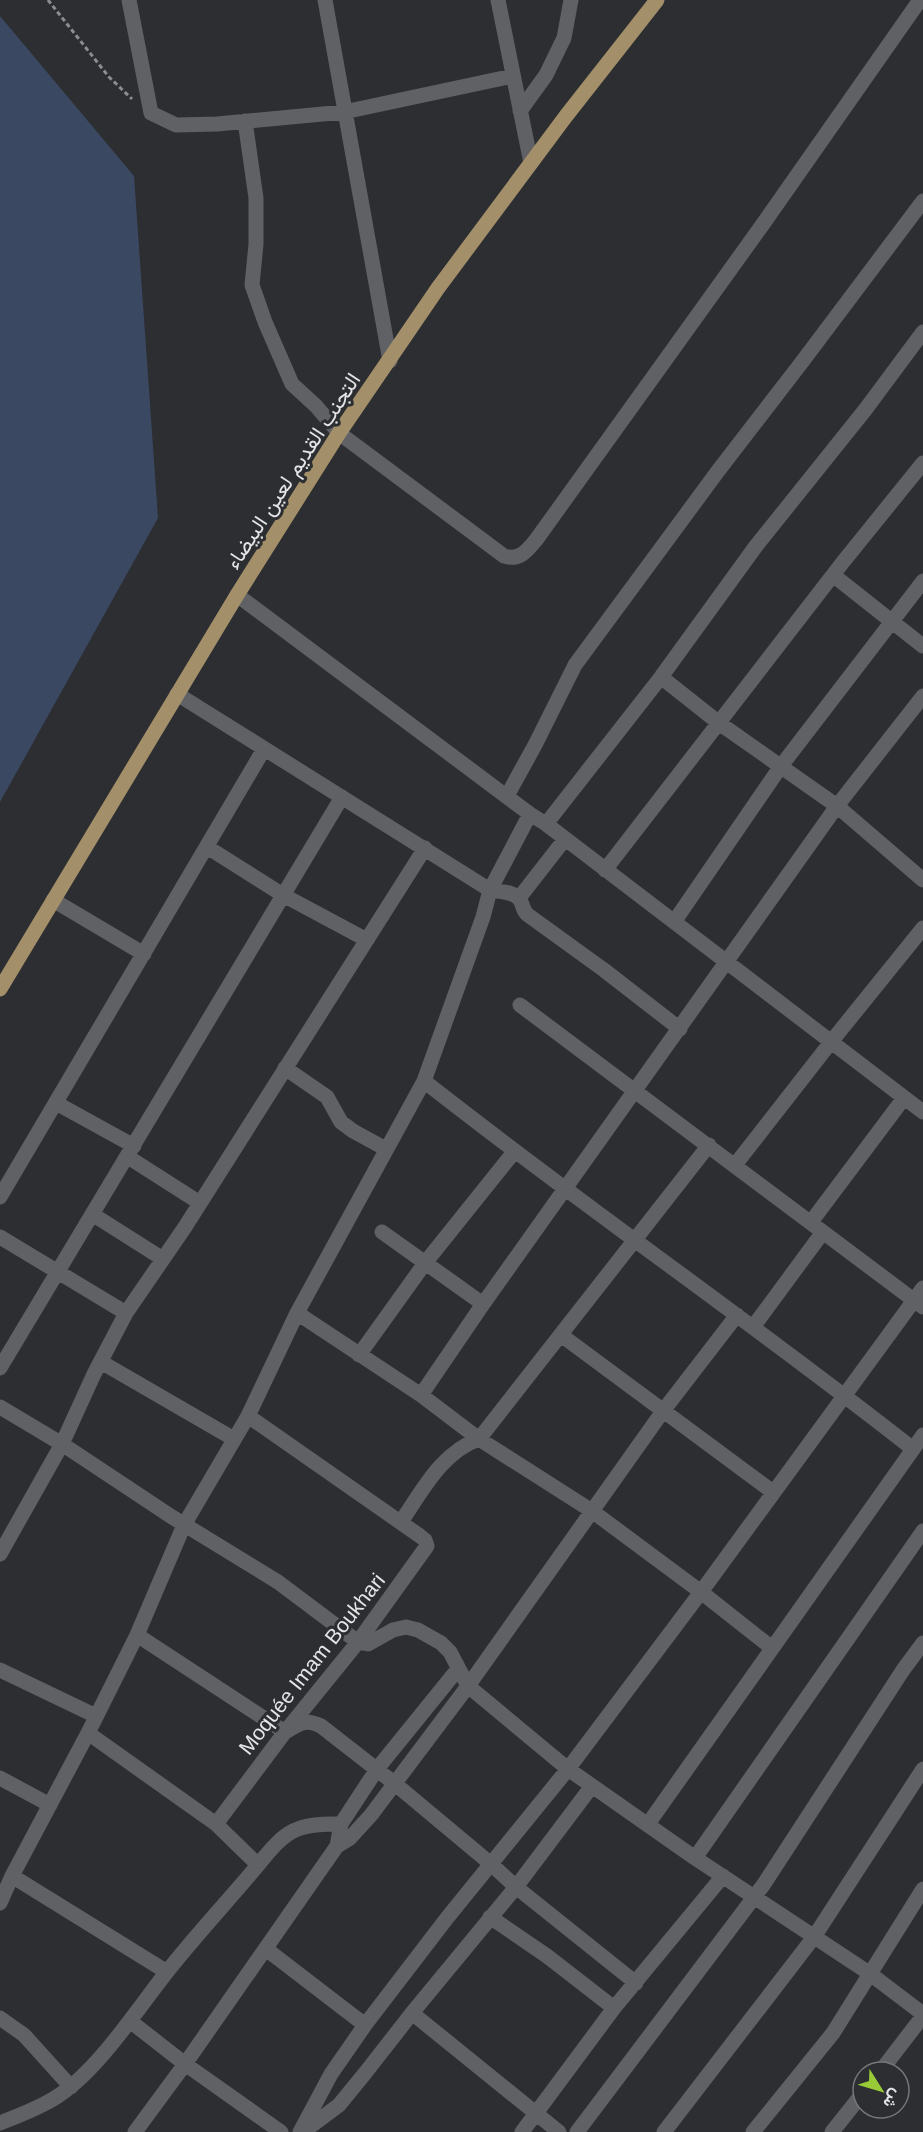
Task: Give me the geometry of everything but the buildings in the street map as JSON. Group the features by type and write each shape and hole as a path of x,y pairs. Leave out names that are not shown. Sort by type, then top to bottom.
{"main road":[{"name":"التجنب القديم لعين البيضاء","path":"0,989 237,595 339,433 438,288 657,0"}],"street":[{"path":"129,0 151,113 176,125 344,112 513,76"},
{"path":"325,0 390,361"},
{"path":"498,0 531,163"},
{"path":"520,111 546,75 564,38 571,0"},
{"path":"245,121 256,198 256,244 252,285 265,322 292,384 316,406 339,433 504,556 511,558 520,556 528,550 763,224 920,0"},
{"path":"507,796 575,666 718,471 923,201"},
{"path":"546,824 661,677 756,546 865,410 923,332"},
{"path":"606,870 923,463"},
{"path":"833,576 923,646"},
{"path":"674,922 781,766 923,581"},
{"path":"237,595 546,824 923,1112"},
{"path":"661,677 719,723 837,806 923,880"},
{"path":"177,694 490,890 510,893 519,898 528,915 680,1029"},
{"path":"421,1395 634,1090 680,1029 837,806 923,696"},
{"path":"0,1197 264,749"},
{"path":"0,1368 342,797"},
{"path":"0,1903 136,1635 184,1525 248,1416 297,1313 424,1081 483,917 490,890 530,814"},
{"path":"519,898 565,839"},
{"path":"207,847 284,895 367,940"},
{"path":"0,1554 62,1444 74,1415 126,1313 200,1203 425,848"},
{"path":"53,900 144,954"},
{"path":"735,1165 831,1041 923,928"},
{"path":"302,2132 331,2074 365,2025 411,1963 568,1769 701,1592 844,1395 920,1299 823,1232 520,1005"},
{"path":"285,1068 327,1097 341,1122 386,1149"},
{"path":"424,1081 514,1152 737,1315 913,1449"},
{"path":"811,1222 904,1098"},
{"path":"56,1104 131,1152 200,1203"},
{"path":"401,1522 442,1465 462,1446 479,1439 709,1145"},
{"path":"359,1355 425,1263 514,1152"},
{"path":"92,1214 163,1258"},
{"path":"382,1232 483,1304"},
{"path":"753,1327 823,1232"},
{"path":"0,1237 126,1313"},
{"path":"297,1313 421,1395 479,1439 592,1510 772,1648"},
{"path":"135,2132 337,1846 350,1838 357,1830 468,1686 663,1411 737,1315"},
{"path":"561,1335 773,1492"},
{"path":"101,1362 234,1439"},
{"path":"0,1407 62,1444 184,1525 237,1555 278,1582 358,1642 368,1644 406,1627 418,1630 441,1643 450,1652 468,1686 568,1769 695,1858 869,1973 923,2015 889,2060"},
{"name":"Moquée Imam Boukhari","path":"216,1824 285,1732 358,1642 427,1546 425,1540 401,1522 248,1416"},
{"path":"648,1824 923,1435"},
{"path":"695,1858 923,1531"},
{"path":"136,1635 285,1732 304,1721 313,1722 377,1769 516,1887 636,1983"},
{"path":"577,2132 754,1897 923,1643"},
{"path":"337,1846 341,1824 377,1769 458,1669"},
{"path":"0,1670 96,1716"},
{"path":"88,1733 216,1824 258,1865"},
{"path":"664,2132 814,1937 923,1768"},
{"path":"0,1778 50,1805"},
{"path":"302,2132 339,2105 516,1887 592,1786"},
{"path":"0,2123 41,2106 82,2077 130,2021 166,1972 288,1833 305,1825 341,1824"},
{"path":"12,1876 166,1972"},
{"path":"522,2132 614,2008 723,1876"},
{"path":"753,2132 833,2033 923,1889"},
{"path":"490,1917 547,1956 614,2008"},
{"path":"266,1949 365,2025"},
{"path":"412,2013 559,2132"},
{"path":"0,2018 24,2035 71,2086"},
{"path":"130,2021 185,2064 281,2132"},
{"path":"832,2132 851,2108"}],"path":[{"path":"48,0 110,76 133,100 151,113"}],"shaded area":[{"path":"0,16 134,176 158,518 0,802"}]}
